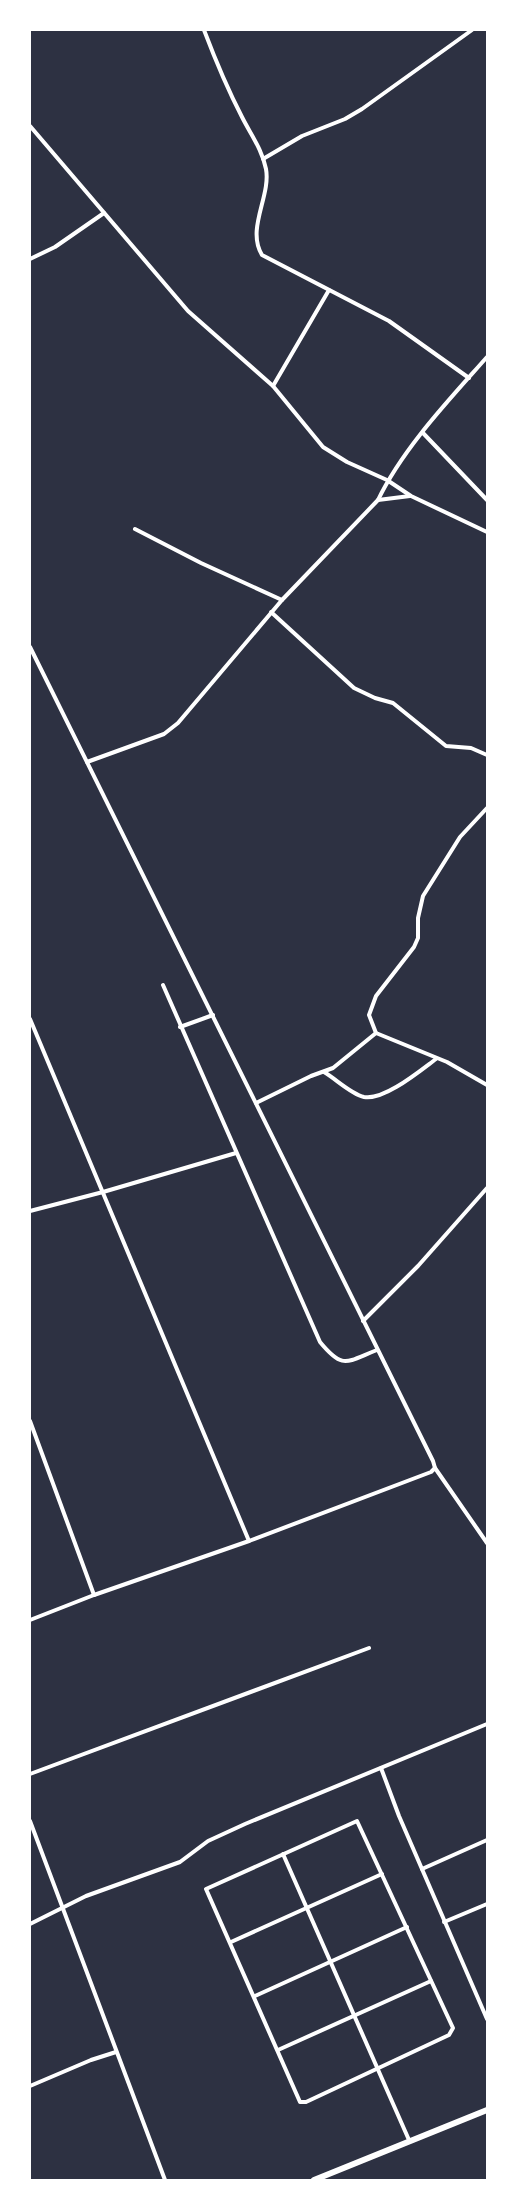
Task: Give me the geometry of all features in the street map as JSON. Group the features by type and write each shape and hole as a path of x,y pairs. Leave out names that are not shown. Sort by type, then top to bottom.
{"main road":[{"path":"314,2180 487,2110"}],"street":[{"path":"204,30 242,118 264,159 267,178 260,210 257,238 259,250 264,258 329,290 408,333 469,378"},
{"path":"264,159 302,136 345,119 362,109 472,30"},
{"path":"30,126 188,311 273,386 323,447 347,462 387,480 411,496 487,532"},
{"path":"30,259 55,247 104,213"},
{"path":"273,386 329,290"},
{"path":"87,762 164,734 171,729 271,612 378,500 387,480 423,433 487,357"},
{"path":"423,433 487,500"},
{"path":"378,500 411,496"},
{"path":"135,529 282,600"},
{"path":"271,612 354,688 375,698 393,703 446,746 471,748 487,755"},
{"path":"30,647 377,1350 434,1461 435,1468 487,1543"},
{"path":"487,808 460,836 423,896 418,918 418,938 414,947 376,996 372,1006 370,1022 376,1033 448,1062 487,1085"},
{"path":"163,985 320,1342 335,1359 344,1362 377,1350"},
{"path":"180,1027 213,1015"},
{"path":"30,1019 249,1541"},
{"path":"256,1103 341,1063 376,1033"},
{"path":"324,1072 358,1094 366,1097 399,1086 436,1058"},
{"path":"30,1211 236,1153"},
{"path":"363,1321 418,1266 487,1188"},
{"path":"30,1420 94,1595"},
{"path":"30,1620 94,1595 249,1541 431,1472 435,1468"},
{"path":"30,1774 369,1648"},
{"path":"30,1924 86,1896 180,1862 208,1840 487,1724"},
{"path":"381,1768 444,1922 487,2019"},
{"path":"30,1821 165,2180"},
{"path":"357,1821 453,2028 452,2032 306,2102 300,2102 255,1996 206,1889 283,1854 357,1821"},
{"path":"422,1869 487,1840"},
{"path":"283,1854 379,2067 409,2140"},
{"path":"231,1942 382,1874"},
{"path":"444,1922 487,1904"},
{"path":"255,1996 407,1927"},
{"path":"278,2050 431,1981"},
{"path":"30,2086 91,2060 116,2052"}]}
